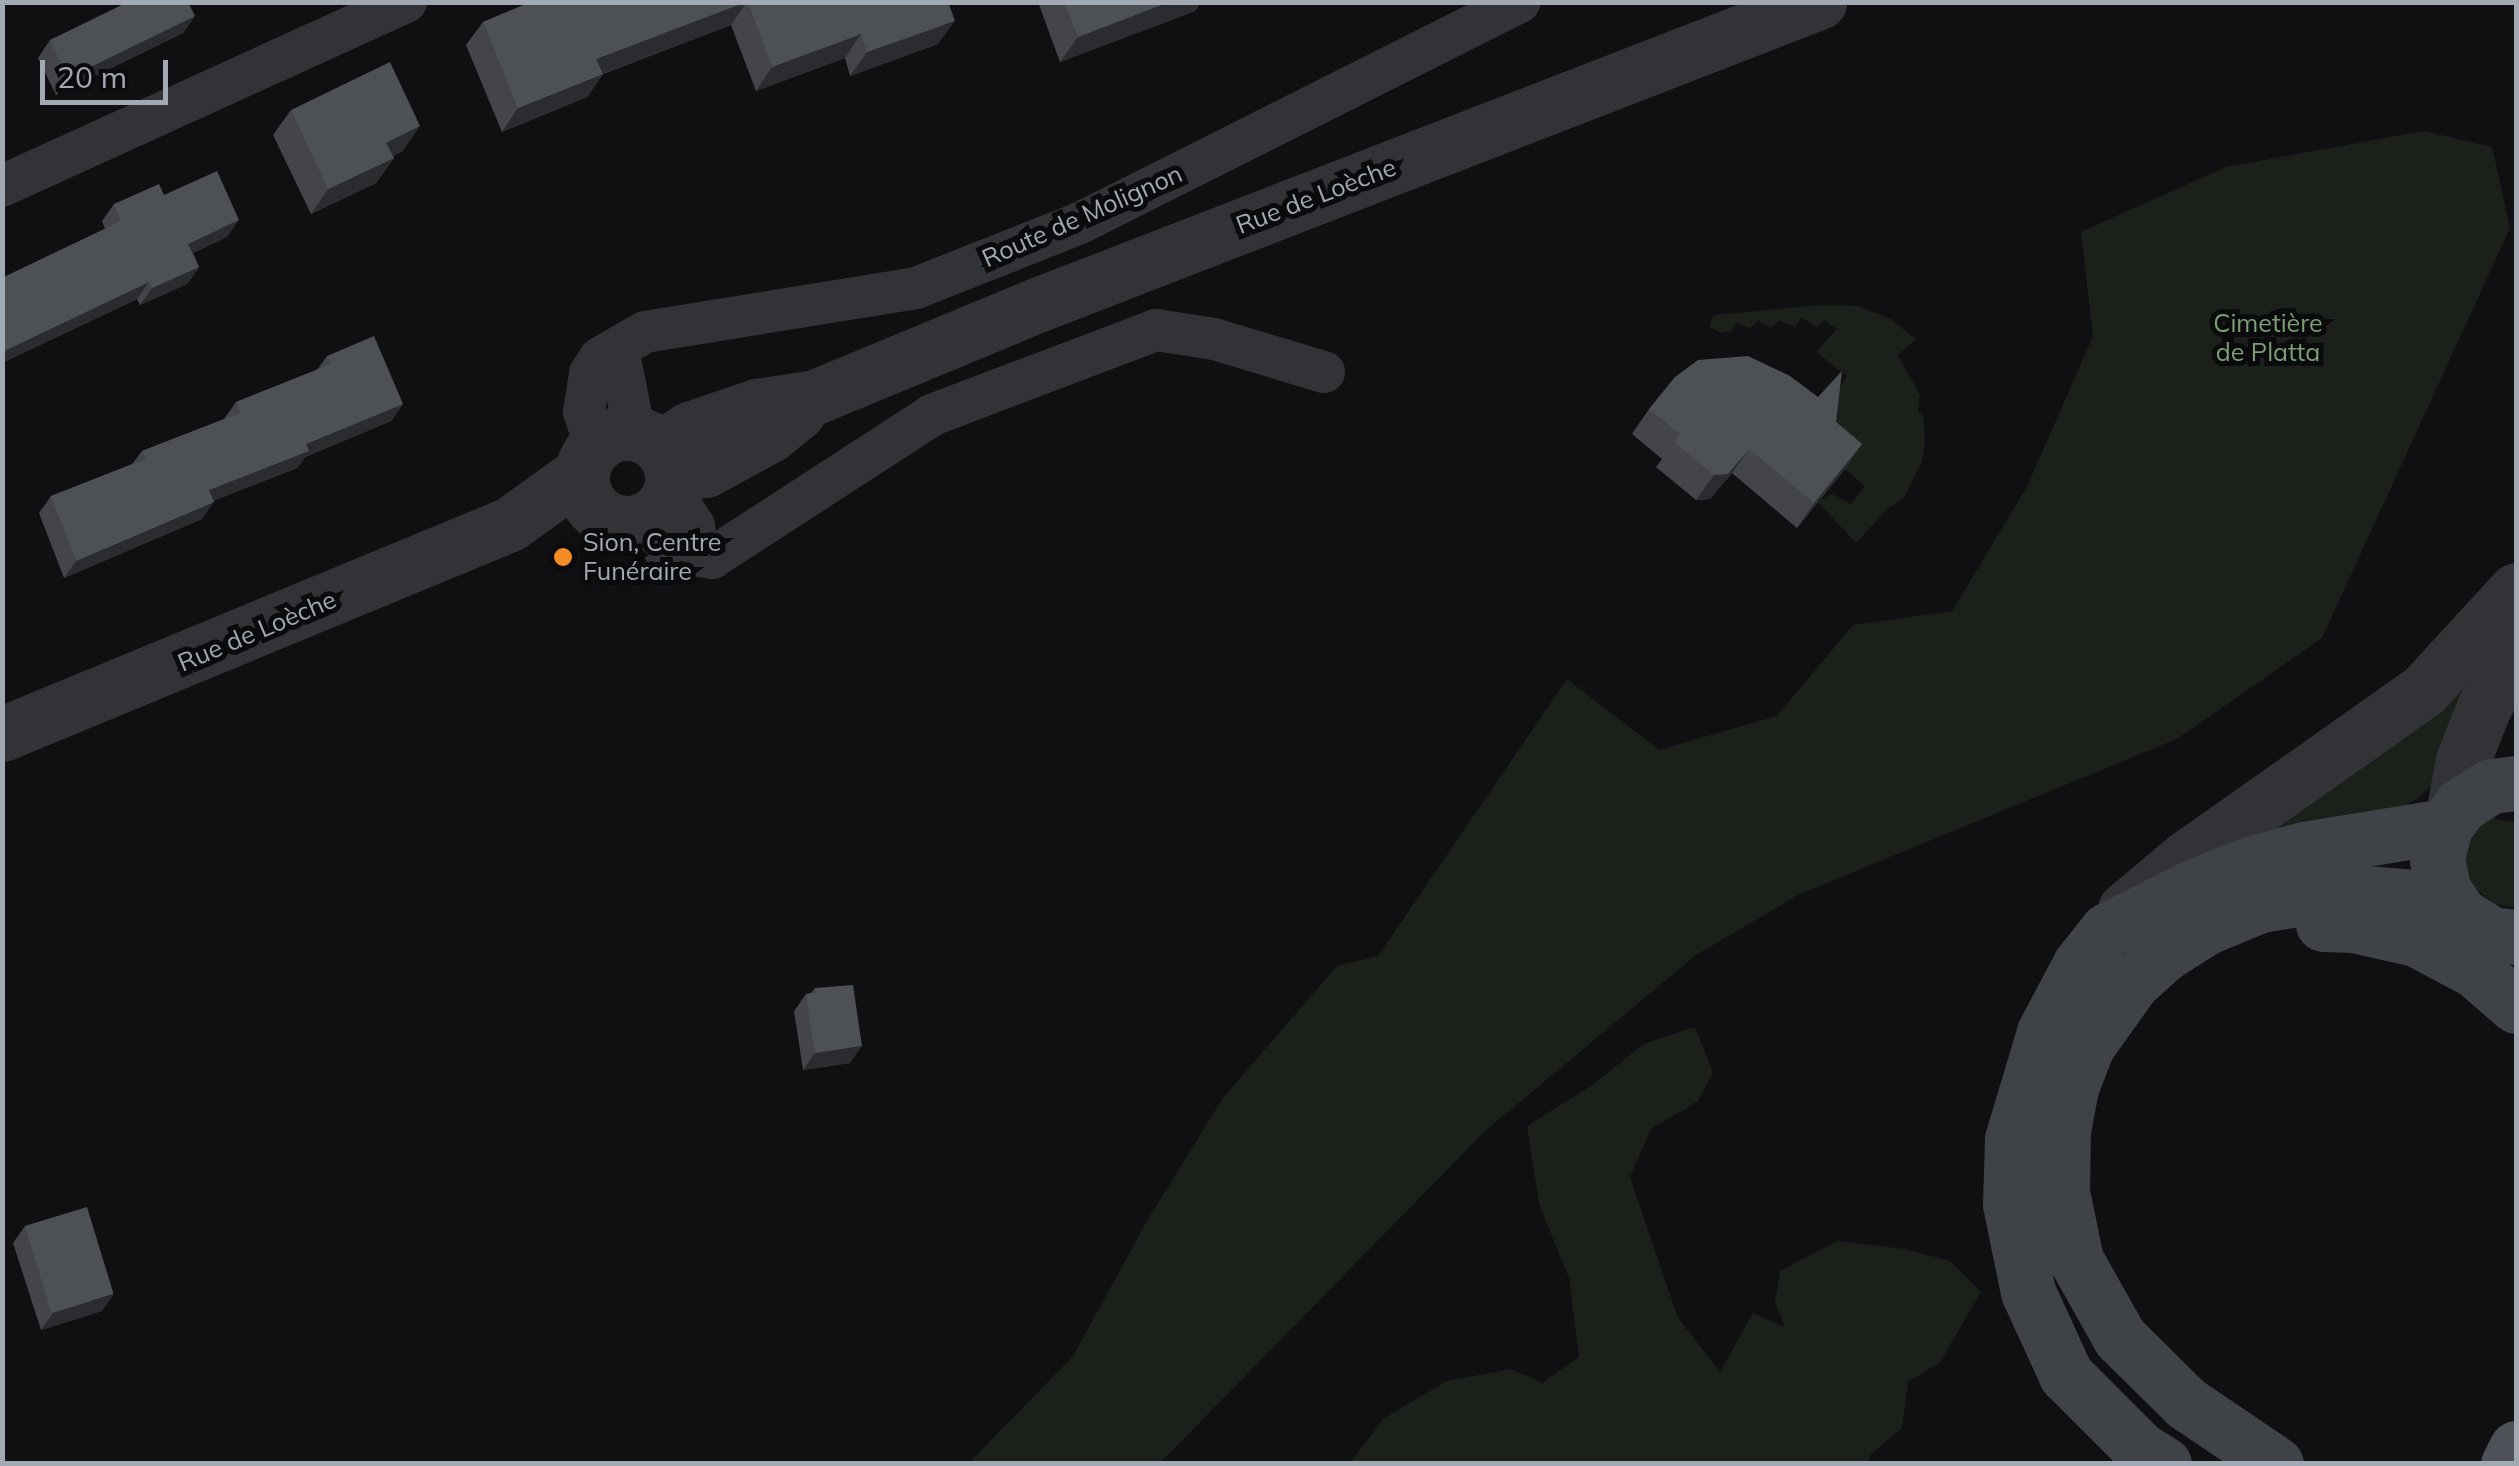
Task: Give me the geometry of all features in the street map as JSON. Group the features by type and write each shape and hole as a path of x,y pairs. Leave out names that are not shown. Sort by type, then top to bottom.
{"main road":[{"path":"2164,1464 2140,1449 2066,1375 2028,1292 2010,1204 2012,1138 2044,1032 2080,964 2107,930 2194,886 2252,863 2449,820 2480,792 2516,783"},
{"path":"2449,820 2438,869 2449,900 2468,921 2508,944"},
{"path":"2276,1464 2186,1404 2120,1338 2076,1260 2062,1192 2064,1131 2071,1088 2087,1046 2140,974 2206,928 2260,906 2366,893 2449,900"},
{"path":"2105,1020 2204,953 2243,938 2321,924 2354,925 2416,940 2476,970 2516,1006"},
{"path":"2508,1464 2516,1448"}],"street":[{"path":"2,186 406,2"},
{"name":"Route de Molignon","path":"632,474 618,349 645,332 916,288 1080,222 1520,2"},
{"name":"Rue de Loèche","path":"2,734 632,474 689,429 757,406 815,397 1127,269 1819,2"},
{"path":"632,474 665,551 712,558 728,552 932,415 1133,335 1156,330 1201,337 1324,372"},
{"path":"2107,930 2143,890 2423,691 2516,590"},
{"path":"2449,820 2463,760 2484,707 2516,648"}],"green space":[{"name":"Cimetière de Platta","path":"2424,131 2492,147 2510,228 2322,638 2177,739 1800,894 1696,955 1485,1131 1160,1463 969,1463 1073,1356 1147,1221 1223,1098 1337,966 1378,956 1567,679 1659,750 1777,716 1853,625 1952,611 2027,487 2093,336 2081,232 2226,167"},
{"path":"1823,305 1859,306 1890,319 1916,339 1898,355 1920,395 1918,412 1923,415 1925,441 1922,461 1904,498 1887,509 1856,543 1818,502 1832,494 1851,504 1865,486 1807,436 1847,376 1816,352 1837,329 1824,320 1817,327 1801,317 1795,327 1779,320 1771,328 1758,321 1750,328 1737,323 1731,331 1721,333 1710,327 1713,315"},
{"path":"2458,689 2468,696 2433,784 2419,797 2401,809 2265,835"},
{"path":"2492,818 2516,823 2516,908 2494,904 2463,878 2463,846 2480,823"},
{"path":"1695,1027 1713,1073 1698,1101 1651,1129 1630,1177 1678,1318 1720,1372 1753,1313 1785,1327 1775,1303 1780,1271 1838,1241 1904,1249 1950,1261 1981,1292 1940,1362 1908,1382 1902,1428 1871,1454 1868,1463 1350,1463 1384,1418 1447,1381 1511,1369 1542,1383 1579,1357 1569,1278 1539,1204 1527,1126 1591,1086 1644,1044"}],"building":[{"path":"128,2 188,2 195,16 68,78 50,40"},
{"path":"531,2 745,2 596,59 603,74 518,108 483,22"},
{"path":"748,2 948,2 955,21 867,52 861,34 772,67"},
{"path":"1064,2 1169,2 1078,37"},
{"path":"390,62 420,126 386,143 394,158 328,189 291,110"},
{"path":"217,171 239,220 188,244 199,267 152,288 149,282 2,352 2,278 121,221 114,204 159,184 164,195"},
{"path":"374,336 403,404 306,444 309,451 209,490 214,502 76,561 51,496 146,459 142,451 240,413 236,402 331,364 327,356"},
{"path":"1748,356 1790,376 1818,397 1842,371 1836,422 1862,444 1814,503 1749,449 1728,474 1714,475 1674,442 1680,434 1649,409 1675,377 1698,360"},
{"path":"853,985 862,1046 815,1053 806,994 816,993 815,988"},
{"path":"87,1207 114,1294 51,1313 25,1226"}],"place":[{"name":"Sion, Centre Funéraire","path":"563,557"}]}
